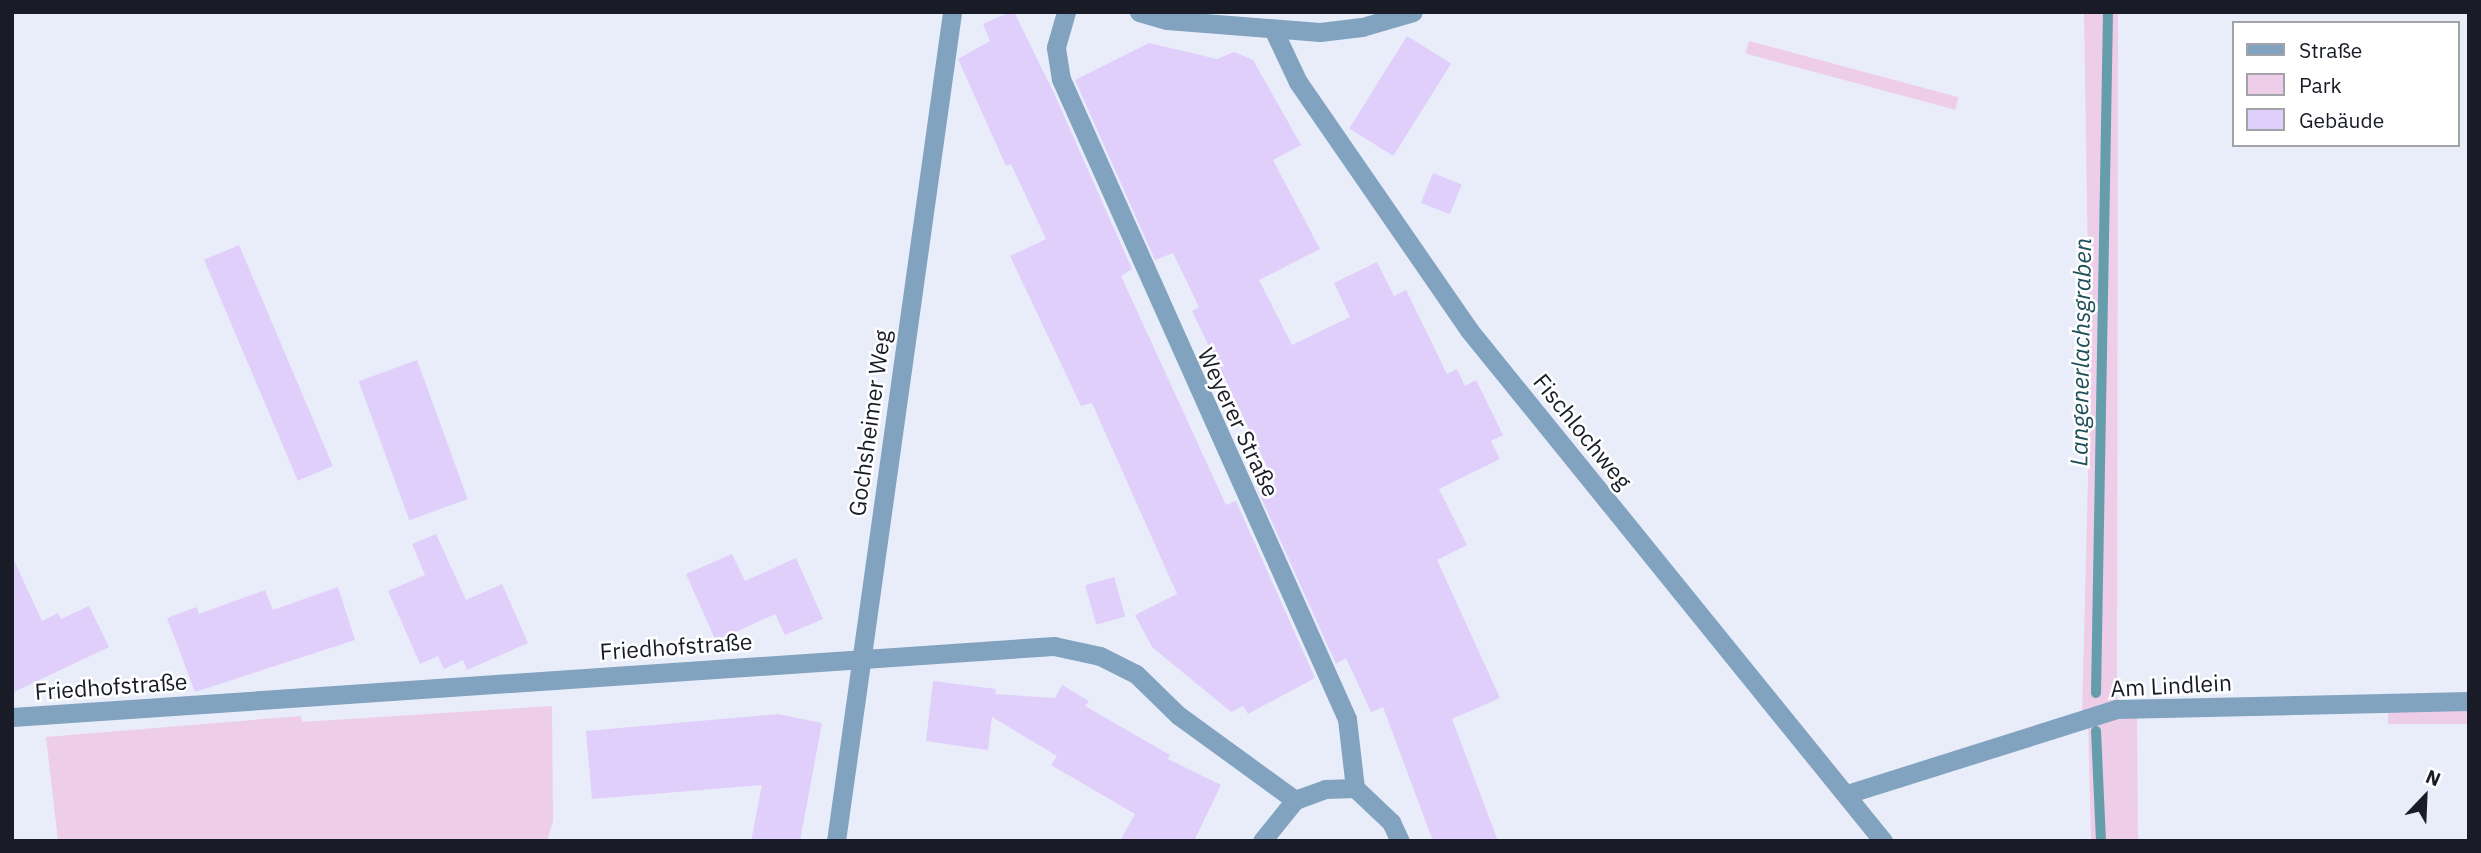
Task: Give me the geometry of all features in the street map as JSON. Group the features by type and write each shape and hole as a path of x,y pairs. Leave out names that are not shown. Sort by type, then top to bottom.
{"street":[{"name":"Gochsheimer Weg","path":"836,841 952,12"},
{"name":"Weyerer Straße","path":"1066,12 1056,48 1061,79 1348,719 1354,788"},
{"path":"1139,12 1167,20 1274,31 1362,27 1413,12"},
{"name":"Fischlochweg","path":"1274,31 1298,82 1469,330 1883,841"},
{"name":"Friedhofstraße","path":"12,717 861,656 1054,646 1100,656 1136,674 1178,715 1296,800"},
{"name":"Am Lindlein","path":"1847,794 2117,709 2469,701"},
{"path":"1262,841 1273,821 1296,800 1325,789 1354,788 1391,822 1400,841"}],"green space":[{"path":"2084,12 2118,12 2117,709 2137,708 2138,841 2091,841 2088,717 2082,717 2090,399"},
{"path":"1749,41 1959,97 1955,110 1746,54"},
{"path":"2388,701 2469,701 2469,724 2388,724"},
{"path":"552,706 553,821 547,841 58,841 46,737 301,716 302,722"}],"building":[{"path":"1014,12 1053,91 1132,269 1121,276 1226,505 1236,501 1315,678 1248,714 1243,706 1231,712 1152,647 1135,615 1177,594 1092,403 1081,406 1010,256 1046,239 1011,164 1006,166 958,59 990,41 983,24"},
{"path":"1407,36 1451,64 1393,156 1349,128"},
{"path":"1149,43 1217,59 1234,52 1253,60 1301,145 1273,160 1320,249 1259,280 1292,345 1350,317 1334,283 1377,262 1394,296 1406,290 1447,374 1457,369 1465,386 1476,380 1503,435 1491,441 1500,459 1439,489 1467,545 1437,560 1500,698 1452,719 1498,841 1433,841 1383,707 1371,712 1346,658 1336,664 1258,491 1275,483 1192,311 1199,307 1173,253 1155,260 1075,80"},
{"path":"1433,173 1462,185 1450,214 1421,203"},
{"path":"239,245 333,466 298,481 204,260"},
{"path":"417,360 468,499 409,520 359,381"},
{"path":"436,534 466,600 502,584 528,643 467,670 463,660 444,669 438,656 420,664 388,591 425,575 412,544"},
{"path":"732,554 745,581 796,558 823,619 785,635 775,614 716,641 686,574"},
{"path":"12,556 42,621 58,613 61,619 89,606 109,647 12,693"},
{"path":"1114,577 1125,616 1096,625 1085,585"},
{"path":"338,587 355,640 195,692 167,618 197,607 199,614 265,590 273,610"},
{"path":"933,681 996,689 995,694 1055,698 1062,685 1089,701 1085,706 1170,755 1168,759 1221,785 1194,841 1120,841 1135,814 1051,765 1057,756 992,717 988,750 926,741"},
{"path":"778,714 822,723 800,841 751,841 762,785 592,799 586,731"}],"waterway":[{"name":"Langenerlachsgraben","path":"2096,693 2108,12"},
{"name":"Langenerlachsgraben","path":"2096,731 2101,841"}]}
